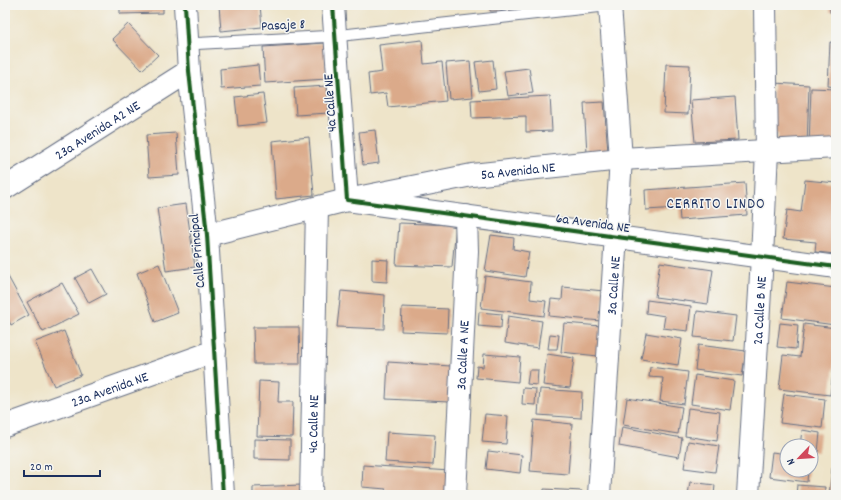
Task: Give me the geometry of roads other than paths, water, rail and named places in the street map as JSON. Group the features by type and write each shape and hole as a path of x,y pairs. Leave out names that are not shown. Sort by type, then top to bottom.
{"street":[{"name":"Calle Principal","path":"185,5 189,71 207,235 223,495"},
{"name":"4a Calle NE","path":"333,5 347,200"},
{"name":"3a Calle NE","path":"599,495 621,159 612,5"},
{"name":"2a Calle B NE","path":"748,495 767,151 765,5"},
{"name":"23a Avenida A2 NE","path":"5,188 189,71"},
{"name":"5a Avenida NE","path":"207,235 347,200 472,176 621,159 836,147"},
{"name":"6a Avenida NE","path":"347,200 836,266"},
{"name":"4a Calle NE","path":"311,495 317,208"},
{"name":"3a Calle A NE","path":"455,495 467,252 466,216"},
{"name":"23a Avenida NE","path":"5,426 215,351"}],"lane":[{"name":"Pasaje 8","path":"188,44 335,36 612,5"}],"district":[{"name":"CERRITO LINDO","path":"716,203"}]}
